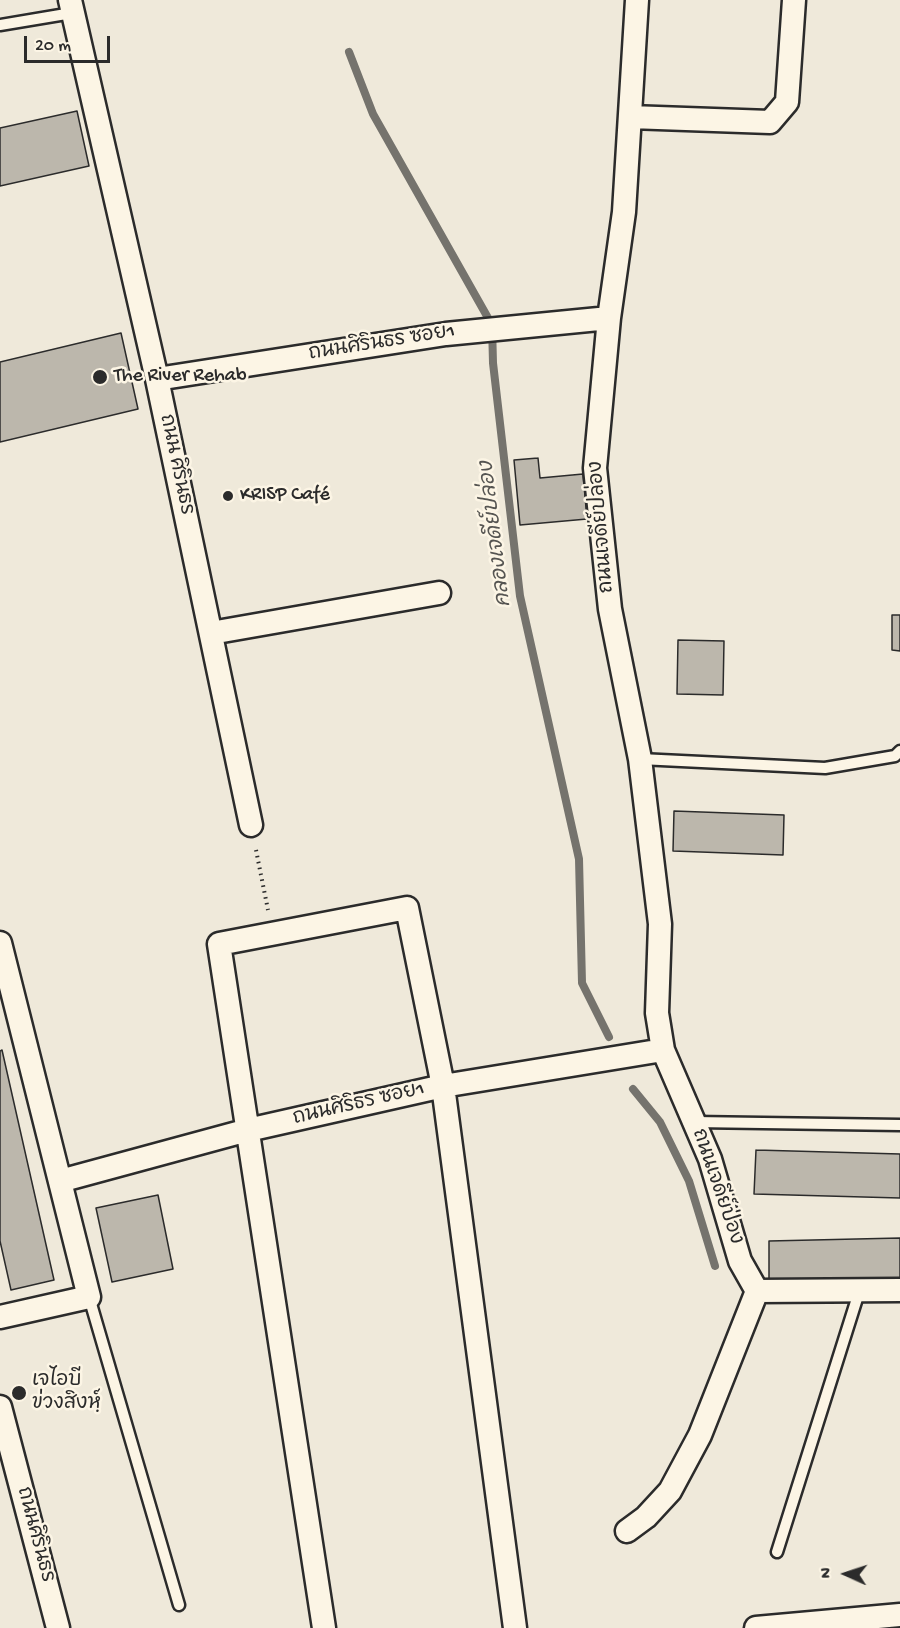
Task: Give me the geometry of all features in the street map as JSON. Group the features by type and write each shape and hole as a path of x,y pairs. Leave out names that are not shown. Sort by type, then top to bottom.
{"street":[{"name":"ถนนเจดีย์ปล่อง","path":"637,0 624,212 609,318 595,468 610,609 640,759 660,924 657,1013 663,1050"},
{"path":"630,117 770,122 787,102 794,0"},
{"name":"ถนน ศิรินธร","path":"71,6 157,379 251,825"},
{"name":"ถนนศิรินธร ซอย1","path":"157,379 473,331 609,318"},
{"path":"211,633 439,593"},
{"path":"324,1628 219,944 407,908 443,1086 515,1628"},
{"path":"0,943 89,1297 0,1317"},
{"name":"ถนนศิริธร ซอย1","path":"60,1181 248,1130 443,1086 663,1050"},
{"name":"ถนนเจดีย์ป่อง","path":"663,1050 710,1159 740,1261 757,1291"},
{"path":"627,1531 646,1517 670,1491 700,1435 757,1291 900,1290"},
{"name":"ถนนศิรินธร","path":"0,1407 58,1628"},
{"path":"756,1628 900,1615"}],"lane":[{"path":"0,25 71,6"},
{"path":"640,759 825,768 895,756 900,751"},
{"path":"694,1122 900,1125"},
{"path":"777,1552 860,1289"},
{"path":"89,1297 179,1605"}],"path":[{"path":"251,825 272,934"}],"building":[{"path":"77,111 89,166 0,186 0,128"},
{"path":"121,333 138,409 0,442 0,362"},
{"path":"538,458 540,478 583,474 587,519 520,525 514,460"},
{"path":"892,615 900,615 900,651 892,650"},
{"path":"678,640 724,641 723,695 677,694"},
{"path":"674,811 784,815 783,855 673,851"},
{"path":"2,1050 54,1280 11,1290 0,1241 0,1051"},
{"path":"756,1150 900,1154 900,1198 754,1194"},
{"path":"158,1195 173,1269 112,1282 96,1208"},
{"path":"900,1238 900,1280 769,1282 769,1241"}],"waterway":[{"name":"คลองเจดีย์ปล่อง","path":"349,52 373,114 492,325 493,363 520,596 579,859 582,983 609,1037"},
{"path":"633,1089 660,1122 689,1181 715,1266"}],"place":[{"name":"The River Rehab","path":"100,377"},
{"name":"KRISP Café","path":"228,496"},
{"name":"เจไอบี ข่วงสิงหฺ์","path":"19,1393"}]}
